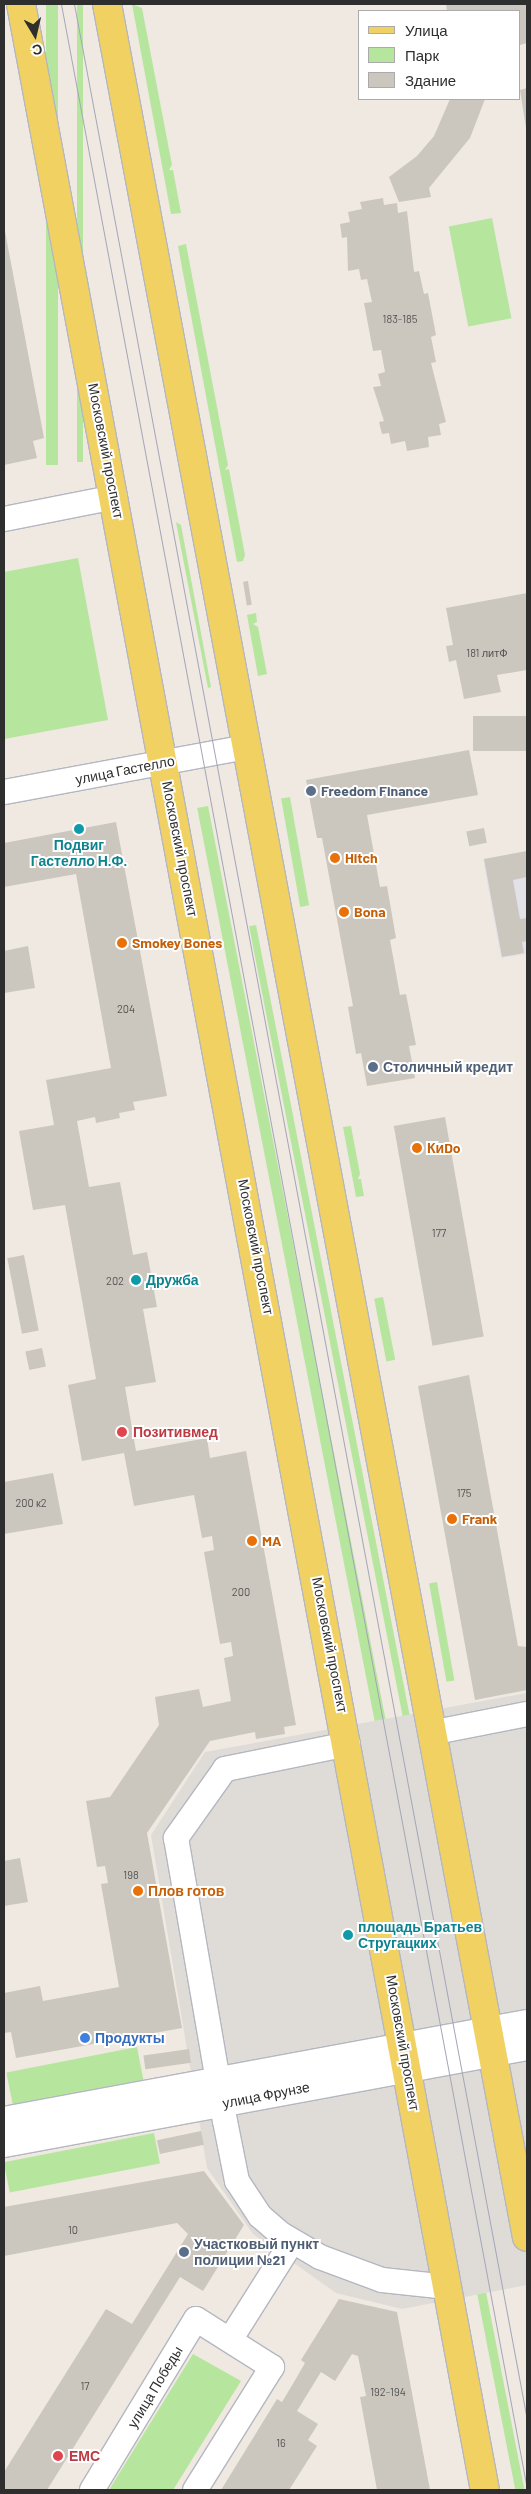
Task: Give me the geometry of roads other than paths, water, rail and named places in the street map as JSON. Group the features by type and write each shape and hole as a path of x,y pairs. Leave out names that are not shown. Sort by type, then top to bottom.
{"main road":[{"name":"Московский проспект","path":"21,4 348,1744 485,2490"},
{"path":"107,4 527,2237"}],"street":[{"path":"4,519 115,497"},
{"name":"улица Гастелло","path":"4,792 247,747"},
{"path":"431,1732 527,1714"},
{"path":"348,1744 225,1769 176,1838 220,2092 237,2181 260,2216 292,2242 382,2280 448,2287"},
{"name":"улица Фрунзе","path":"4,2121 220,2092 406,2058 489,2042 527,2024"},
{"name":"улица Фрунзе","path":"489,2042 527,2046"},
{"name":"улица Фрунзе","path":"4,2143 220,2092"},
{"path":"230,2340 292,2242"},
{"name":"улица Победы","path":"92,2490 196,2319 272,2367 195,2490"}],"tram line":[{"path":"61,4 527,2490"},
{"path":"74,4 527,2421"}],"place":[{"name":"Freedom Finance","path":"311,791"},
{"name":"Подвиг Гастелло Н.Ф.","path":"79,829"},
{"name":"Hitch","path":"335,858"},
{"name":"Bona","path":"344,912"},
{"name":"Smokey Bones","path":"122,943"},
{"name":"Столичный кредит","path":"373,1067"},
{"name":"КиDo","path":"417,1148"},
{"name":"Дружба","path":"136,1280"},
{"name":"Позитивмед","path":"122,1432"},
{"name":"Frank","path":"452,1519"},
{"name":"MA","path":"252,1541"},
{"name":"Плов готов","path":"138,1891"},
{"name":"площадь Братьев Стругацких","path":"348,1935"},
{"name":"Продукты","path":"85,2038"},
{"name":"Участковый пункт полиции №21","path":"184,2252"},
{"name":"ЕМС","path":"58,2456"}]}
